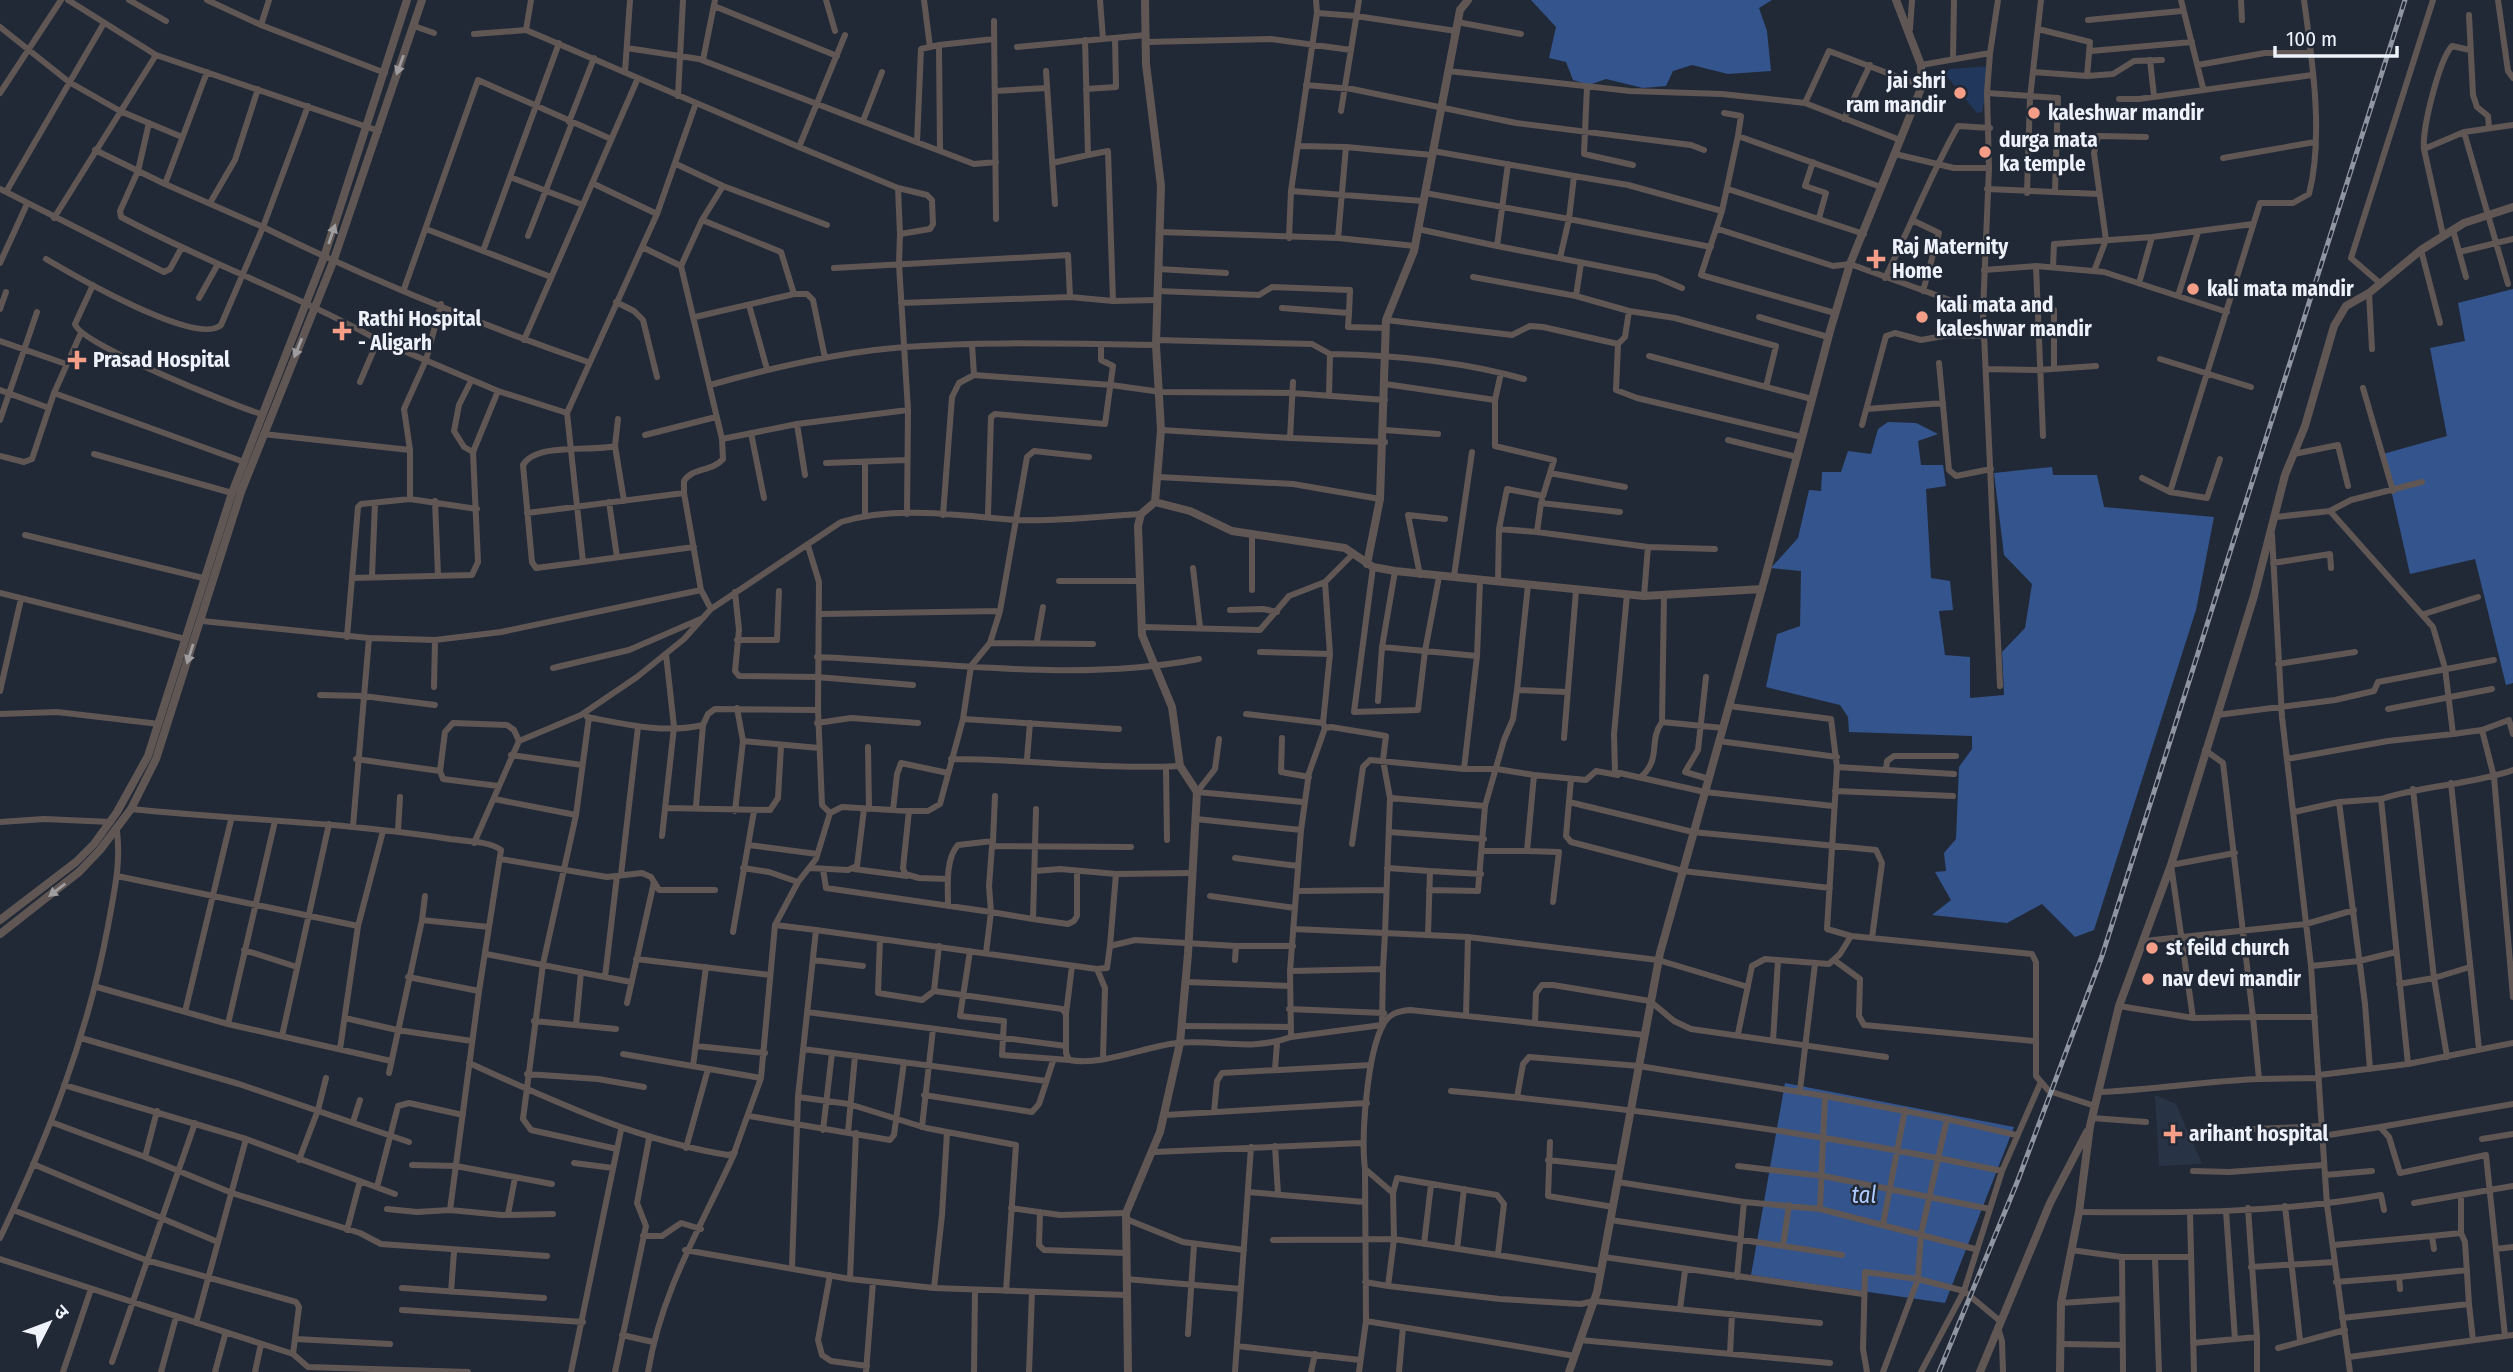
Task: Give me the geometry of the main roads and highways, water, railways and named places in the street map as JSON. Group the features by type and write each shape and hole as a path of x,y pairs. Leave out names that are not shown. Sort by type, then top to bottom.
{"water":[{"path":"1531,0 1772,0 1759,8 1767,31 1771,71 1728,74 1692,65 1673,71 1666,86 1643,88 1606,79 1589,85 1573,80 1566,62 1549,58 1556,27"},
{"path":"2513,289 2513,683 2506,685 2475,559 2410,574 2383,454 2447,436 2430,348 2465,341 2458,303"},
{"path":"1888,422 1916,423 1938,434 1918,441 1921,465 1943,465 1946,486 1926,489 1931,578 1950,581 1953,610 1939,611 1945,655 1970,657 1970,698 2004,695 2002,652 2025,628 2032,584 2004,555 1994,473 2052,467 2053,475 2097,475 2104,507 2214,517 2196,610 2094,930 2075,937 2042,904 2007,923 1932,915 1951,900 1935,872 1946,871 1944,853 1956,839 1959,767 1972,749 1972,736 1849,732 1848,717 1840,705 1766,687 1777,634 1800,626 1801,571 1771,568 1798,538 1809,490 1821,491 1822,472 1841,472 1848,451 1871,454 1878,429"},
{"name":"tal","path":"1785,1083 2014,1127 1945,1303 1751,1275"}],"railway":[{"path":"1939,1372 2018,1180 2102,956 2405,0"}],"place":[{"name":"jai shri ram mandir","path":"1960,93"},
{"name":"kaleshwar mandir","path":"2034,113"},
{"name":"durga mata ka temple","path":"1985,152"},
{"name":"Raj Maternity Home","path":"1876,259"},
{"name":"kali mata mandir","path":"2193,289"},
{"name":"kali mata and kaleshwar mandir","path":"1922,317"},
{"name":"Rathi Hospital - Aligarh","path":"342,331"},
{"name":"Prasad Hospital","path":"77,360"},
{"name":"st feild church","path":"2152,948"},
{"name":"nav devi mandir","path":"2148,979"},
{"name":"arihant hospital","path":"2173,1134"}]}
